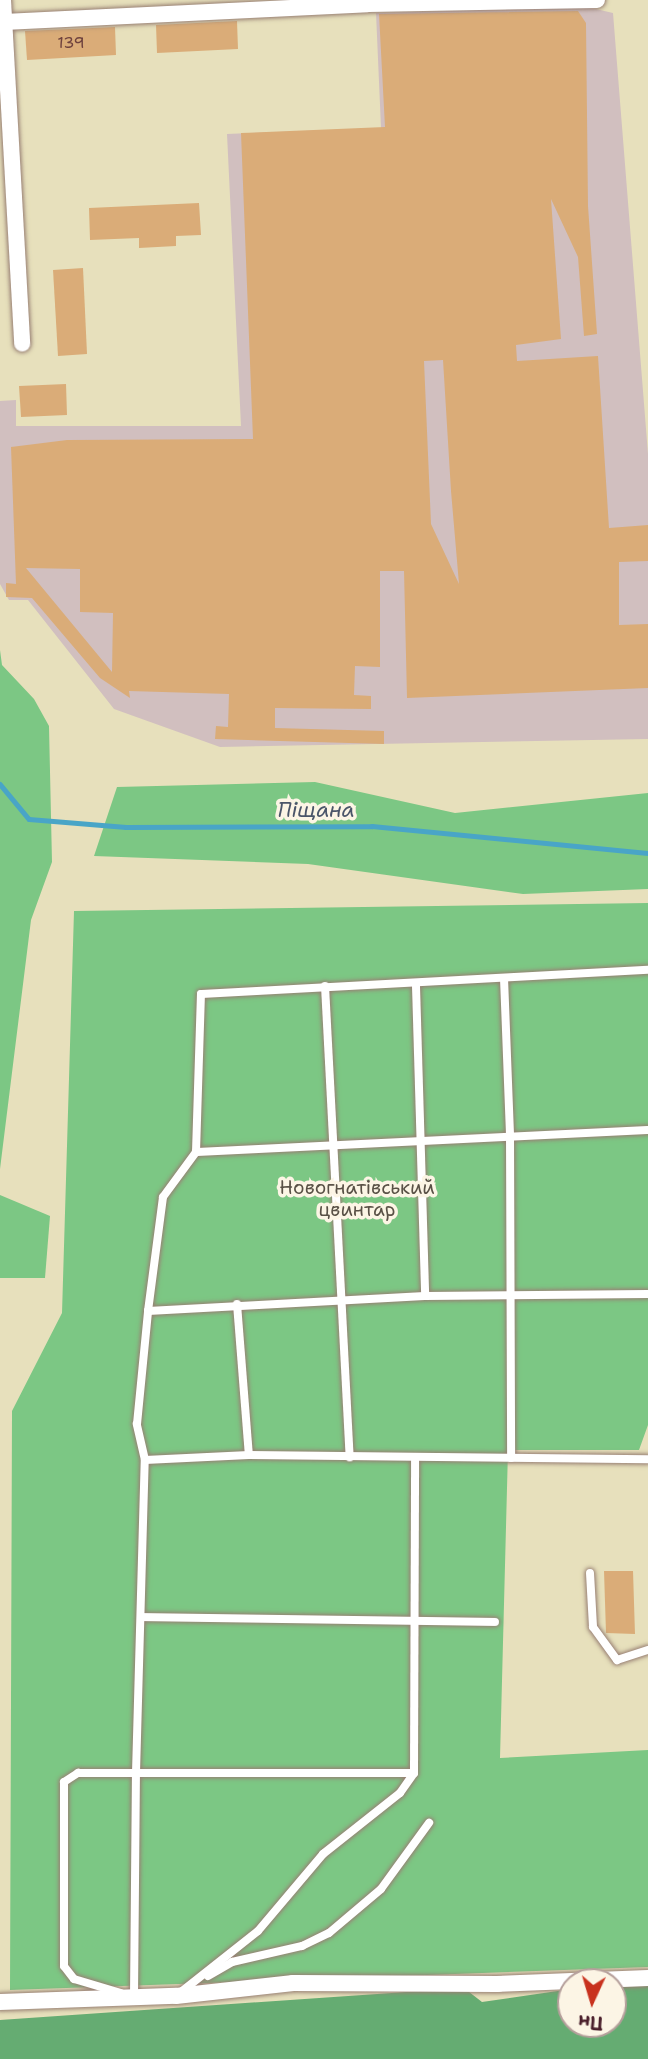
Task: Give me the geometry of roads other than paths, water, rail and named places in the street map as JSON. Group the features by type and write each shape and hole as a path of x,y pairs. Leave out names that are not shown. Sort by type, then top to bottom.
{"street":[{"path":"3,0 4,83 22,343"},
{"path":"4,22 368,4 597,0"},
{"path":"0,2002 176,1996 293,1983 497,1984 648,1978"}],"lane":[{"path":"414,1773 136,1773 78,1773 64,1782 64,1966 74,1979 136,1997 136,1773 145,1460 137,1424 163,1197 196,1152 201,993 326,986 416,986 648,970"},
{"path":"504,978 510,1135 511,1458"},
{"path":"326,986 350,1457"},
{"path":"416,986 425,1296"},
{"path":"196,1152 333,1147 422,1138 648,1130"},
{"path":"148,1311 237,1304 425,1296 648,1294"},
{"path":"237,1304 248,1455"},
{"path":"145,1460 248,1455 648,1459"},
{"path":"176,1996 258,1931 323,1854 400,1793 414,1773 415,1458"},
{"path":"590,1573 593,1627 617,1660 648,1650"},
{"path":"141,1617 415,1618 495,1622"},
{"path":"176,1996 232,1962 302,1946 329,1933 381,1889 429,1823"}],"waterway":[{"name":"Піщана","path":"0,784 29,819 126,827 372,826 648,853"}],"park label":[{"name":"Новогнатівський цвинтар","path":"357,1199"}]}
